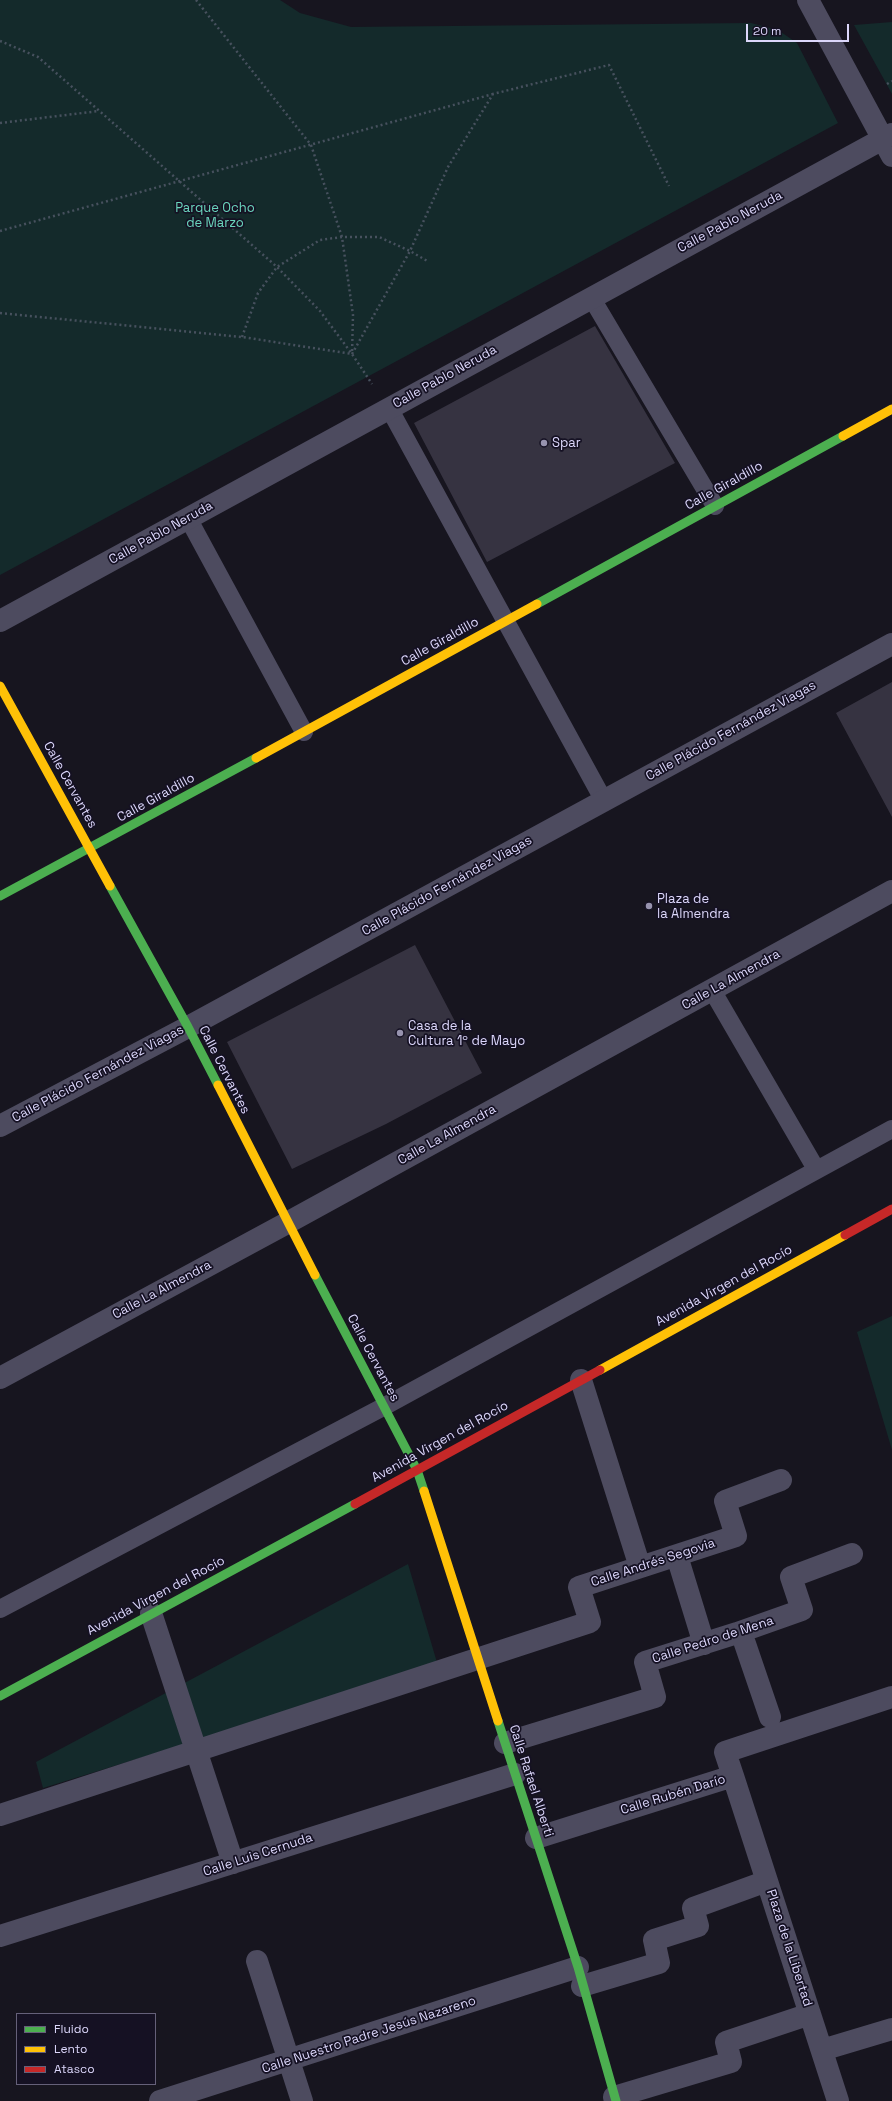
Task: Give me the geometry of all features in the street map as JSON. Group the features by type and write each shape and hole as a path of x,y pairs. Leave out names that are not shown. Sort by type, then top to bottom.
{"street":[{"path":"808,0 889,143"},
{"name":"Calle Pablo Neruda","path":"0,622 591,298 889,143"},
{"name":"Calle Giraldillo","path":"0,896 90,849 892,409"},
{"name":"Calle Plácido Fernández Viagas","path":"0,1126 188,1028 892,644"},
{"name":"Calle Cervantes","path":"0,686 188,1028 287,1223 418,1470"},
{"name":"Calle La Almendra","path":"0,1378 287,1223 892,891"},
{"name":"Avenida Virgen del Rocío","path":"0,1696 418,1470 892,1209"},
{"path":"581,1380 640,1567"},
{"name":"Calle Rafael Alberti","path":"418,1470 580,1977 615,2099"},
{"name":"Calle Andrés Segovia","path":"478,1658 590,1622 579,1588 736,1536 725,1501 781,1480"},
{"name":"Calle Pedro de Mena","path":"505,1742 655,1697 645,1662 741,1632 802,1610 791,1577 852,1554"},
{"path":"677,1556 704,1644"},
{"path":"151,1613 233,1863"},
{"path":"741,1632 770,1717"},
{"path":"0,1815 478,1658"},
{"name":"Calle Rubén Darío","path":"536,1838 733,1776 725,1752 892,1697"},
{"name":"Calle Luis Cernuda","path":"0,1936 515,1774"},
{"name":"Plaza de la Libertad","path":"733,1776 838,2101"},
{"name":"Calle Nuestro Padre Jesús Nazareno","path":"160,2101 289,2061 580,1977 659,1963 654,1940 698,1926 693,1908 767,1882"},
{"path":"257,1961 302,2101"},
{"path":"615,2099 731,2062 726,2042 810,2014"},
{"path":"822,2050 892,2029"}],"lane":[{"path":"591,298 714,506"},
{"path":"388,408 604,801"},
{"path":"188,518 304,732"},
{"path":"712,990 816,1169"},
{"path":"0,1609 385,1406 816,1169 892,1129"}],"path":[{"path":"196,0 311,145 342,237 353,315 352,354"},
{"path":"0,41 38,58 277,267 320,311 352,354 388,408"},
{"path":"0,231 178,180 311,145 493,94 609,65 668,186"},
{"path":"887,85 892,81"},
{"path":"352,354 410,251 448,167 493,94"},
{"path":"0,123 99,111"},
{"path":"242,337 258,293 277,267 320,240 342,237 379,237 410,251 429,262"},
{"path":"0,313 242,337 352,354"}],"green space":[{"name":"Parque Ocho de Marzo","path":"0,0 280,0 300,13 351,27 751,23 778,30 797,43 838,123 0,575"},
{"path":"892,22 892,94 854,25"},
{"path":"892,1316 892,1450 857,1332"},
{"path":"408,1564 438,1666 43,1788 36,1762"}],"building":[{"name":"Spar","path":"595,326 675,463 487,562 414,423"},
{"path":"892,682 892,817 836,713"},
{"path":"415,945 482,1073 386,1124 292,1169 227,1042"}],"traffic: fast":[{"path":"537,604 843,436"},
{"path":"0,896 256,758"},
{"path":"110,886 188,1027 218,1085"},
{"path":"315,1275 417,1470 424,1491"},
{"path":"0,1696 355,1504"},
{"path":"498,1721 578,1967 616,2101"}],"traffic: slow":[{"path":"843,436 892,409"},
{"path":"256,758 537,604"},
{"path":"0,686 110,886"},
{"path":"218,1085 315,1275"},
{"path":"600,1370 845,1235"},
{"path":"424,1491 498,1721"}],"traffic: jam":[{"path":"845,1235 892,1209"},
{"path":"355,1504 600,1370"}],"place":[{"name":"Spar","path":"544,443"},
{"name":"Plaza de la Almendra","path":"649,906"},
{"name":"Casa de la Cultura 1º de Mayo","path":"400,1033"}]}
